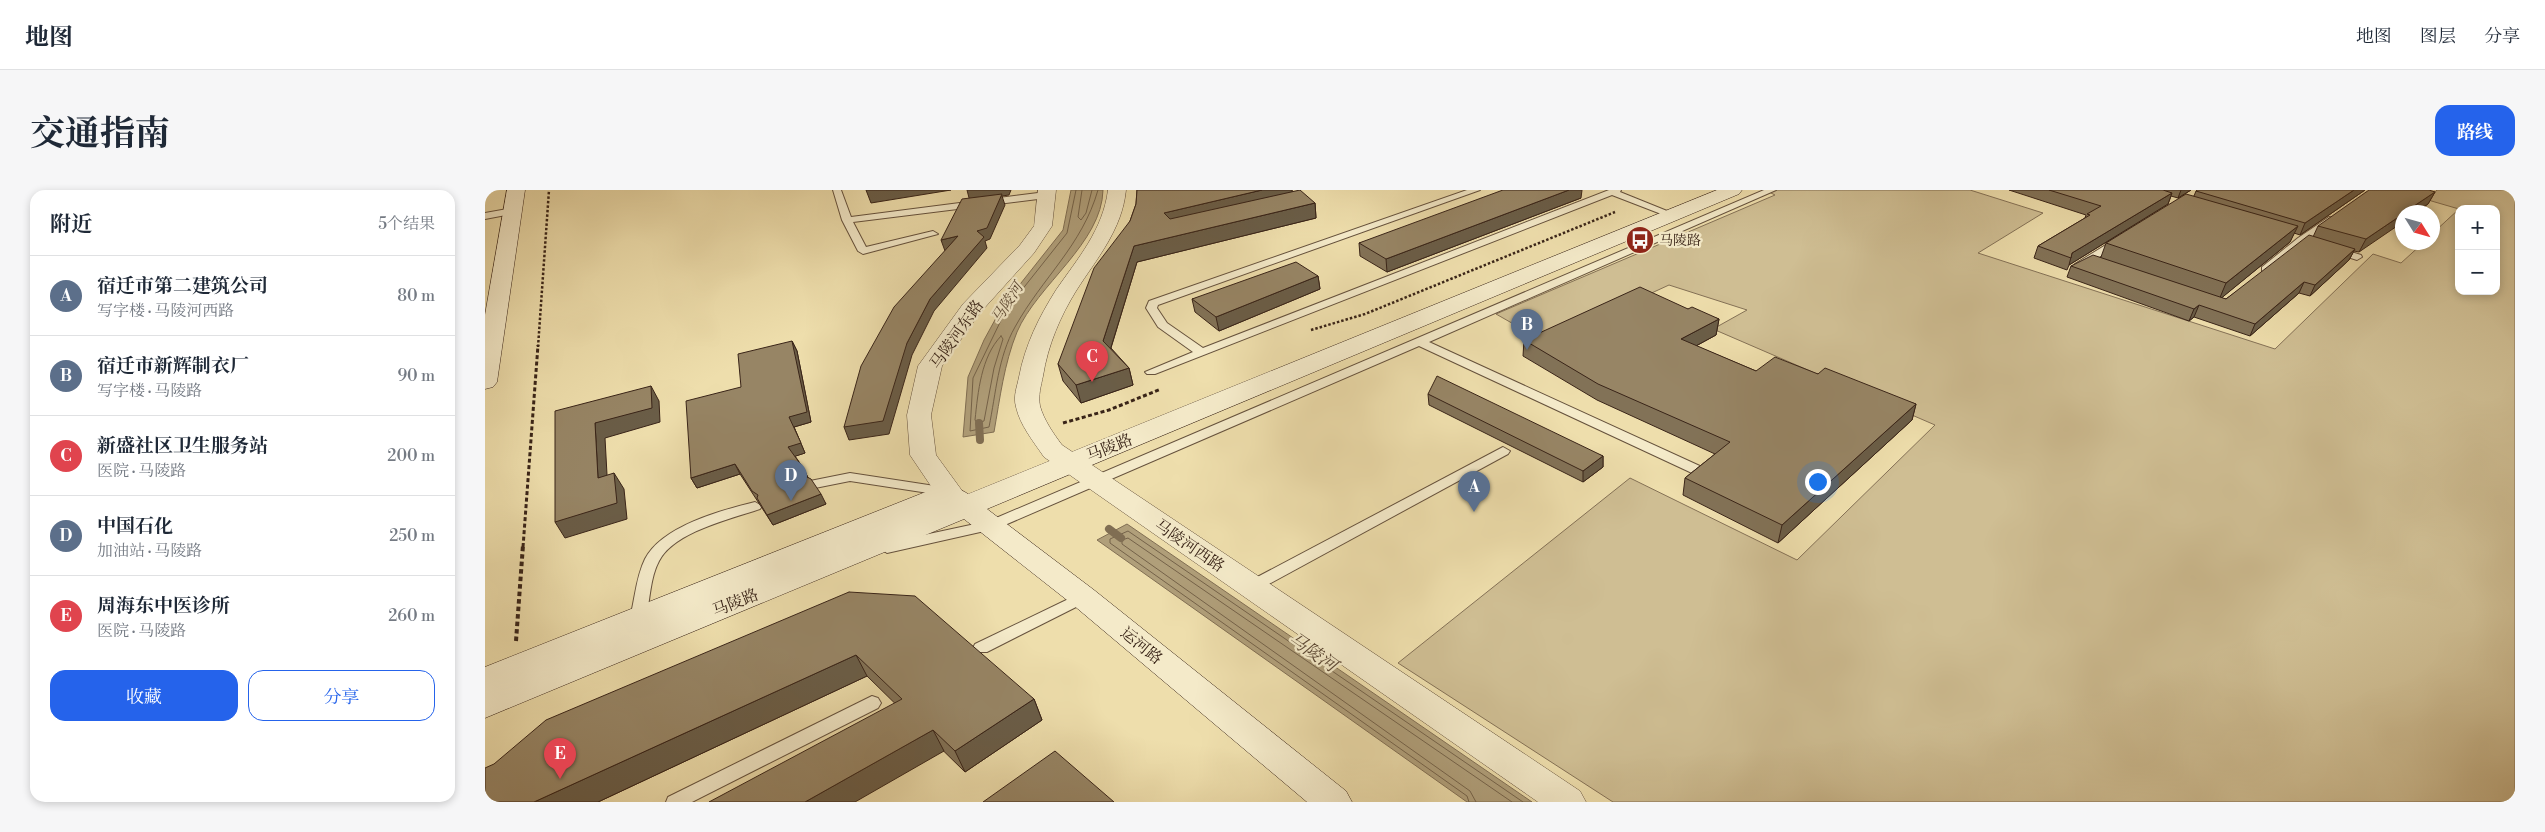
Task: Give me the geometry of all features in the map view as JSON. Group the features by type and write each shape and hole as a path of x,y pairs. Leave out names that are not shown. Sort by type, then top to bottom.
{"street":[{"path":"485,382 489,334 516,190"},
{"path":"1054,448 1027,401 1033,360 1041,337 1065,291 1095,250 1110,224 1117,190"},
{"name":"马陵路","path":"485,705 845,556 1054,448 1695,190"},
{"name":"马陵路","path":"1654,208 1733,190"},
{"name":"马陵河东路","path":"957,499 923,455 919,415 930,366 971,309 1027,249 1043,226 1047,192"},
{"name":"马陵河西路","path":"1054,448 1096,481 1567,802"},
{"name":"马陵路","path":"485,680 638,618 957,499"},
{"name":"运河路","path":"957,499 1083,596 1333,802"}],"lane":[{"path":"837,190 847,220 863,252 933,234"},
{"path":"1201,352 1162,325 1159,317 1151,308 1153,303 1476,190"},
{"path":"845,556 993,525 1772,190"},
{"path":"1151,372 1615,191 1654,208"},
{"path":"847,220 1047,192"},
{"path":"485,216 513,211"},
{"path":"2257,276 2301,240 2342,212"},
{"path":"2073,269 2129,234"},
{"path":"2329,248 2357,257"},
{"path":"2088,260 2106,266"},
{"path":"1420,342 1697,470"},
{"path":"1251,586 1503,451"},
{"path":"815,484 850,478 957,499"},
{"path":"638,618 653,559 665,543 691,529 755,506"},
{"path":"981,648 1083,596"},
{"path":"675,802 872,703"}],"path":[{"path":"514,668 549,190"},
{"path":"1307,332 1365,314 1654,208"},
{"path":"1054,448 1109,410 1165,388"}],"shaded area":[{"path":"1970,190 2043,213 1978,253 2275,349 2373,254 2401,263 2415,250 2440,250 2440,227 2455,213 2455,295 2500,295 2500,205 2455,205 2455,208 2428,200 2437,190 2515,190 2515,802 1613,802 1398,663 1630,478 1797,560 1935,425 1713,329 1747,310 1669,285 1545,342 1496,314 1775,195 1767,191"}],"water":[{"path":"1071,190 1103,190 1100,209 1092,228 1081,246 1026,315 1017,332 1000,394 994,432 963,437 968,377 984,340 1002,307 1063,230"},
{"path":"1127,524 1532,802 1467,802 1097,540"}],"building":[{"path":"1137,190 1262,190 1164,213 1170,219 1300,190 1315,203 1134,246 1103,341 1129,368 1076,385 1058,364 1094,268 1130,221 1136,204"},
{"path":"1503,190 1569,190 1386,259 1359,243"},
{"path":"2049,190 2163,190 2172,193 2072,253 2071,258 2038,246 2090,215 2087,214 2101,206"},
{"path":"2197,190 2354,190 2305,223"},
{"path":"2369,190 2429,190 2435,192 2416,205 2395,205 2395,219 2366,239 2318,226"},
{"path":"1002,194 987,228 977,231 984,237 930,299 907,343 883,421 844,427 861,366 894,307 958,236 941,240 962,199"},
{"path":"2186,194 2298,226 2226,283 2106,243"},
{"path":"2309,235 2355,249 2315,285 2304,282 2255,324 2199,305 2194,309 2071,266 2093,255 2226,299"},
{"path":"1296,262 1318,276 1216,317 1192,299"},
{"path":"1640,287 1688,309 1692,307 1719,319 1681,339 1756,371 1775,357 1818,374 1825,368 1916,404 1782,525 1685,478 1730,442 1598,384 1524,340"},
{"path":"792,341 807,412 789,417 801,443 788,447 804,469 801,474 811,479 821,494 767,515 757,498 758,495 752,491 735,464 691,478 686,401 741,387 738,354"},
{"path":"1437,376 1603,456 1583,471 1428,394"},
{"path":"651,386 652,408 595,423 598,478 614,473 617,503 555,522 555,411"},
{"path":"849,592 915,596 1034,699 955,751 933,730 805,802 709,802 902,699 856,655 534,802 485,802 485,768 494,764 546,720"},
{"path":"1055,751 1114,802 983,802"}],"waterway":[{"name":"马陵河","path":"979,423 980,440"},
{"name":"马陵河","path":"1109,529 1121,538"}],"place":[{"name":"马陵路","path":"1640,240"},
{"name":"宿迁市新辉制衣厂","path":"1527,350"},
{"name":"新盛社区卫生服务站","path":"1092,382"},
{"name":"中国石化","path":"791,501"},
{"name":"宿迁市第二建筑公司","path":"1474,512"},
{"name":"周海东中医诊所","path":"560,779"}]}
